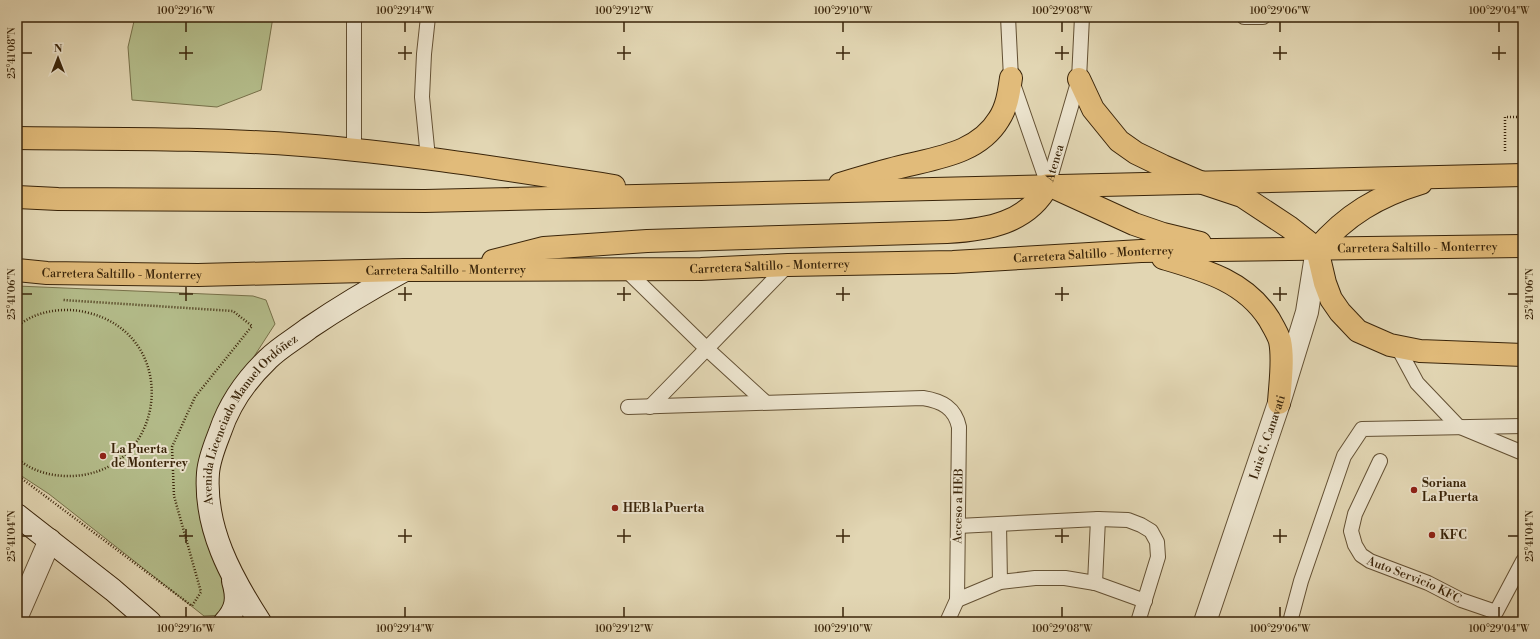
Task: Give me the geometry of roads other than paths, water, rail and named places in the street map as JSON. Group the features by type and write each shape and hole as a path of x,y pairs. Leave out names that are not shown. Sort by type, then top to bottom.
{"main road":[{"path":"813,193 892,169 942,158 961,151 979,141 1000,119 1007,101 1011,78"},
{"path":"1079,79 1093,109 1119,141 1136,153 1200,182 1242,196 1289,227 1317,249 1325,283 1340,312 1358,330 1390,345 1420,351 1523,355"},
{"path":"17,138 241,142 354,150 428,158 670,194"},
{"path":"17,197 58,199 425,201 670,194 813,193 1048,185 1514,175"},
{"path":"1317,249 1338,226 1360,209 1410,187 1442,177"},
{"path":"1048,185 1134,224 1164,234 1227,251"},
{"path":"458,269 544,248 647,241 947,232 983,229 1019,216 1035,205 1048,185"},
{"name":"Carretera Saltillo - Monterrey","path":"17,270 47,273 198,275 458,269 701,269 788,265 953,262 1141,251 1523,246"},
{"name":"Luis G. Canavati","path":"1204,622 1279,403 1307,312 1317,249"},
{"path":"1141,251 1199,268 1229,281 1255,300 1273,327 1280,342 1279,403"},
{"name":"Avenida Licenciado Manuel Ordóñez","path":"260,622 232,574 220,547 211,519 208,495 208,471 226,414 245,385 267,360 285,344 325,316 405,270"},
{"path":"17,515 113,590 150,622"},
{"path":"17,616 50,540"},
{"path":"225,622 236,607 237,594 232,574"}],"lane":[{"path":"354,17 354,150"},
{"path":"428,17 424,54 422,97 428,158"},
{"name":"Atenea","path":"1008,17 1011,78 1048,185"},
{"name":"Atenea","path":"1048,185 1079,79 1082,17"},
{"path":"1244,17 1263,17"},
{"path":"650,407 788,265"},
{"path":"625,269 706,348 765,402"},
{"path":"1397,346 1417,383 1458,426 1523,452"},
{"name":"Acceso a HEB","path":"765,402 923,398 935,400 954,412 959,428 957,600 947,622"},
{"path":"628,407 765,402"},
{"path":"1290,622 1301,581 1344,456 1362,429 1458,426 1523,426"},
{"name":"Auto Servicio KFC","path":"1380,461 1354,520 1351,531 1354,545 1361,555 1370,561 1428,583 1461,600 1496,612 1523,561"},
{"path":"958,526 1098,519 1128,520 1151,531 1157,542 1158,558 1138,622"},
{"path":"1094,583 1098,519"},
{"path":"999,524 1000,582"},
{"path":"957,600 1000,582 1035,578 1065,578 1094,583 1145,601"}],"place":[{"name":"La Puerta de Monterrey","path":"103,456"},
{"name":"Soriana La Puerta","path":"1414,490"},
{"name":"HEB la Puerta","path":"615,508"},
{"name":"KFC","path":"1432,535"}]}
